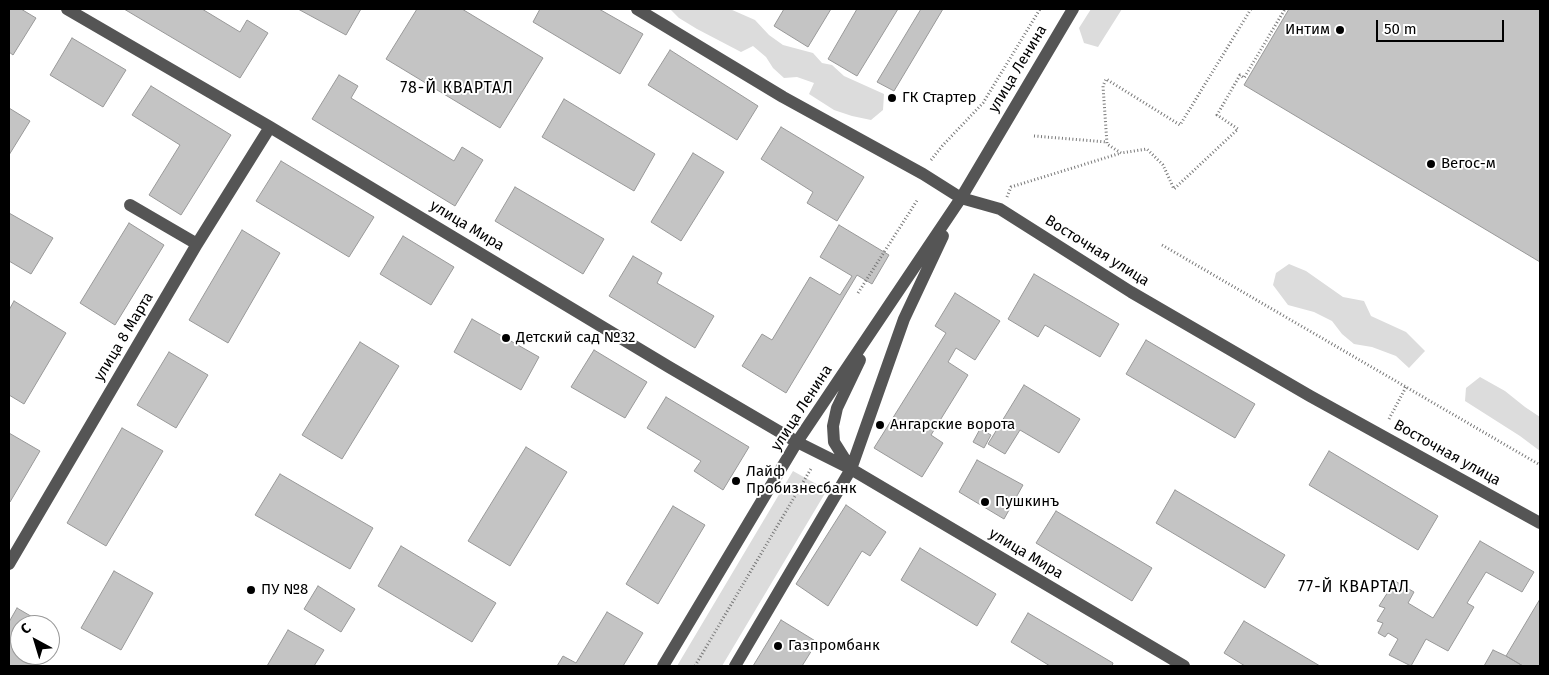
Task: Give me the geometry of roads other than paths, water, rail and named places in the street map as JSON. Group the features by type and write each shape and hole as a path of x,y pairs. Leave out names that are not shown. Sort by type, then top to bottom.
{"street":[{"name":"улица Мира","path":"68,9 270,127 662,363 797,442 851,470 1166,662 1184,666"},
{"name":"Восточная улица","path":"637,9 783,96 923,174 961,198 1000,209 1131,292 1216,342 1540,523"},
{"name":"улица Ленина","path":"662,666 797,442 961,198 1073,9"},
{"name":"улица 8 Марта","path":"9,564 198,244 270,127"},
{"name":"улица Ленина","path":"735,666 851,470 904,318 961,198"},
{"path":"130,205 198,244"},
{"name":"улица Мира","path":"851,470 834,442 833,426 837,408 879,321"}],"place":[{"name":"Интим","path":"1340,30"},
{"name":"ГК Стартер","path":"892,98"},
{"name":"Вегос-м","path":"1431,164"},
{"name":"Детский сад №32","path":"506,338"},
{"name":"Ангарские ворота","path":"880,425"},
{"name":"Лайф Пробизнесбанк","path":"736,481"},
{"name":"Пушкинъ","path":"985,502"},
{"name":"ПУ №8","path":"251,590"},
{"name":"Газпромбанк","path":"778,646"}],"district":[{"name":"78-Й КВАРТАЛ","path":"457,89"},
{"name":"77-Й КВАРТАЛ","path":"1354,588"}]}
